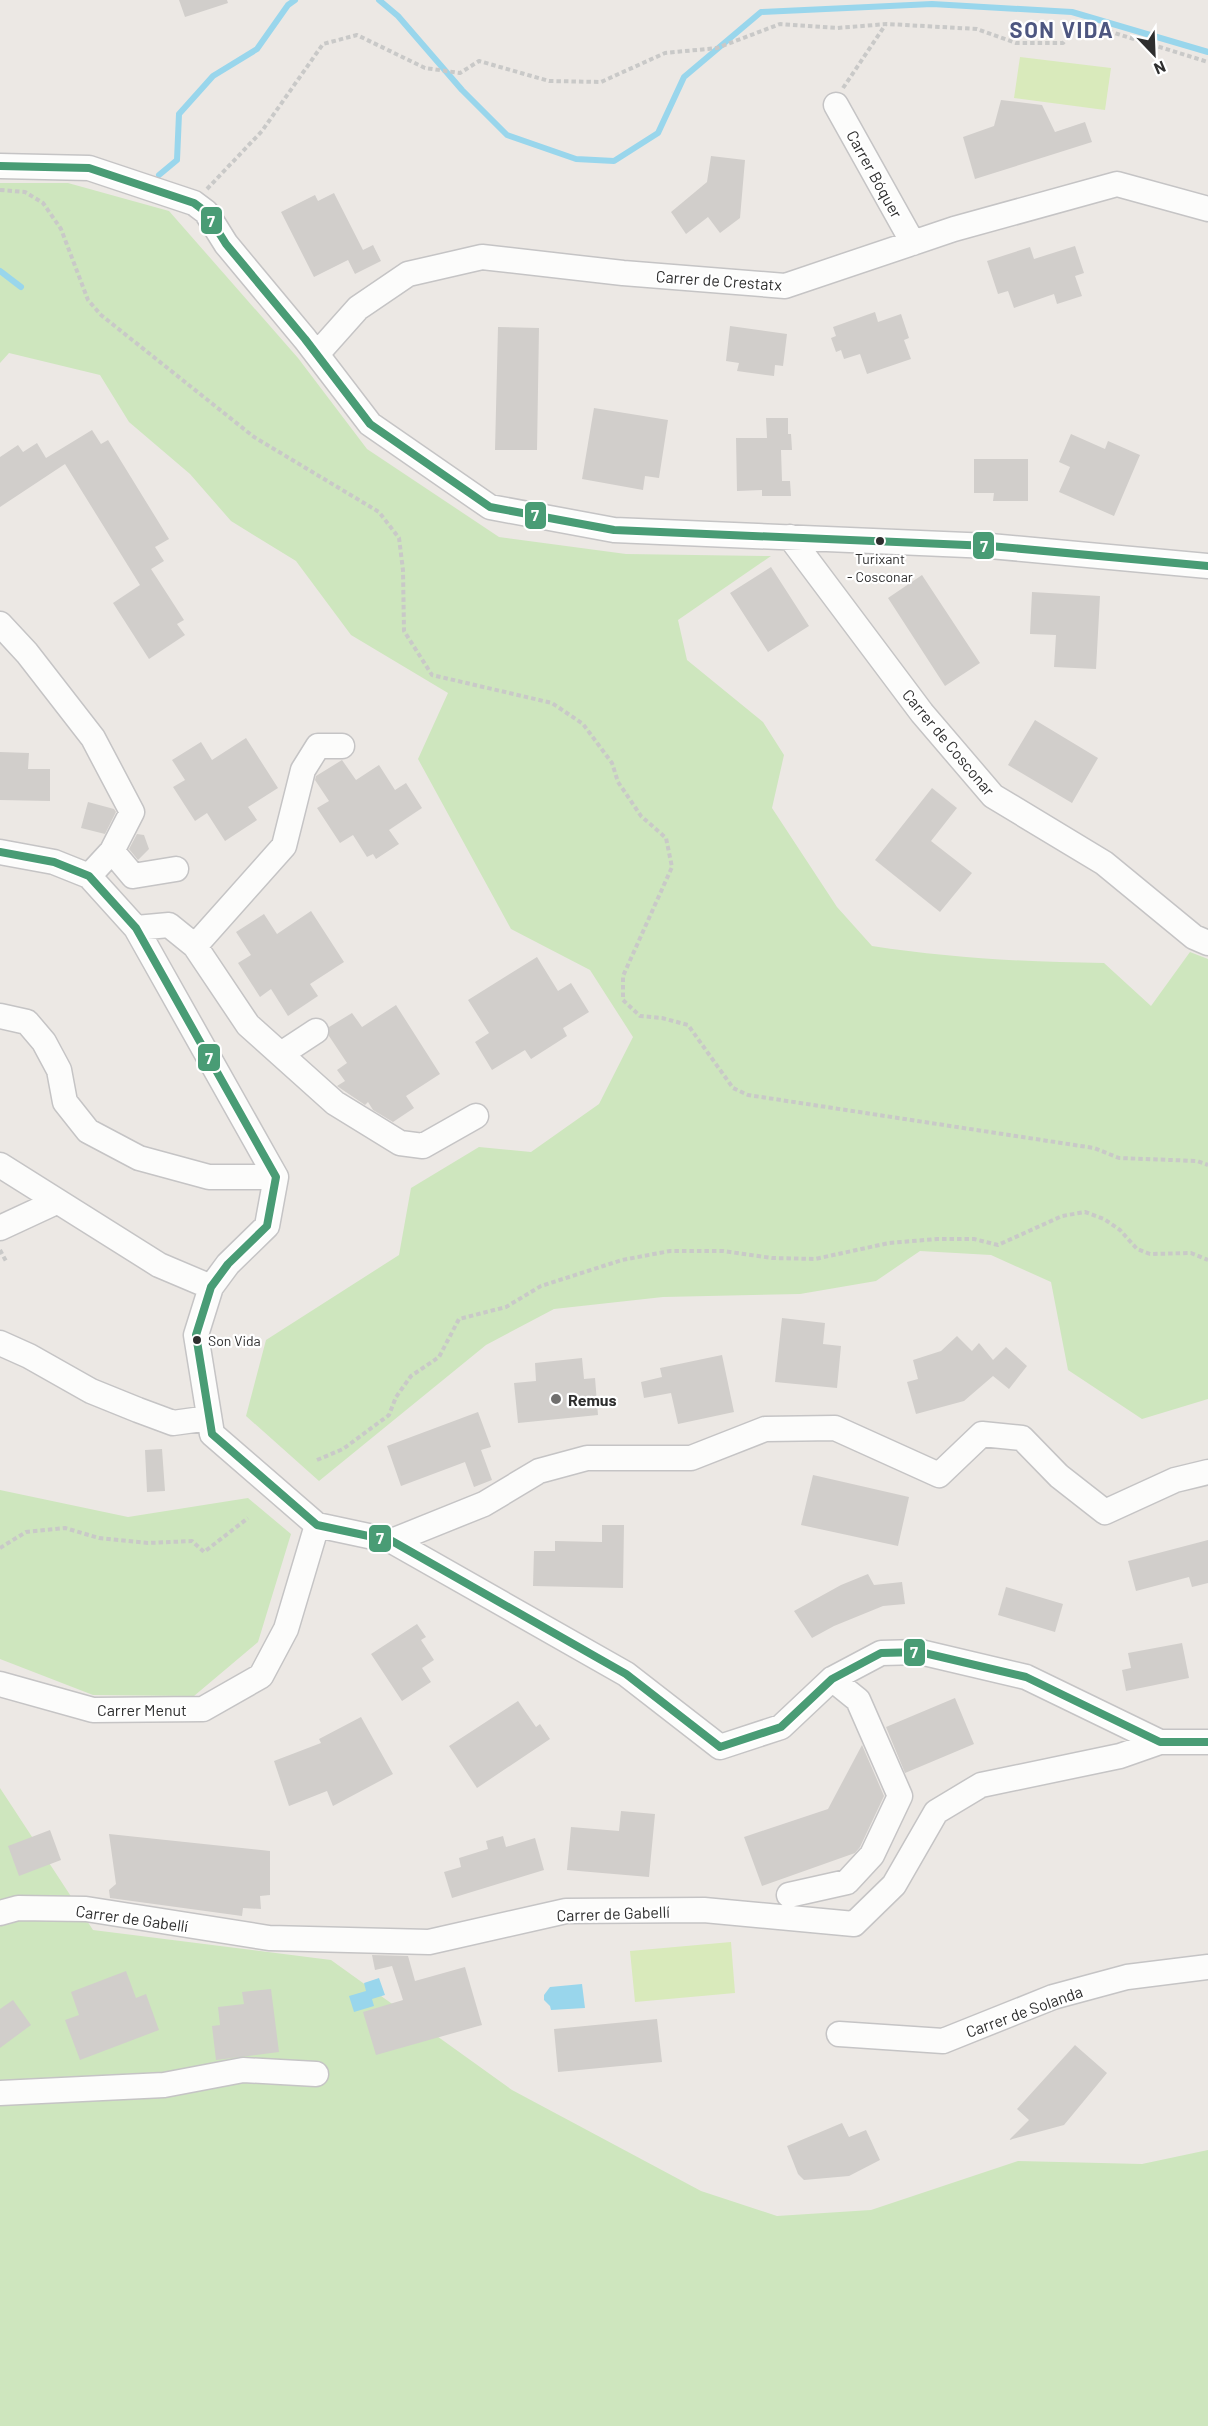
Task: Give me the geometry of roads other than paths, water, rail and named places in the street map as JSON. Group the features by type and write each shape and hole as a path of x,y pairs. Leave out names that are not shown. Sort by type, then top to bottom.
{"street":[{"name":"Carrer Bóquer","path":"836,105 913,243"},
{"path":"0,166 89,168 194,202 206,212 226,244 370,424 490,507 614,530 990,546 1208,566"},
{"name":"Carrer de Crestatx","path":"316,354 358,308 408,274 482,257 623,273 786,286 965,226 1118,184 1208,209"},
{"name":"Carrer de Cosconar","path":"790,537 922,713 993,796 1104,863 1194,937 1208,943"},
{"path":"0,624 27,653 93,738 132,812 112,851 89,876"},
{"path":"195,946 284,846 303,770 318,746 342,746"},
{"path":"112,851 133,876 176,868"},
{"path":"0,852 54,862 89,876 136,928 276,1177 267,1226 228,1264 211,1287 196,1335 212,1434 316,1525 392,1541 626,1674 720,1747 781,1727 832,1679 881,1653 920,1652 1026,1677 1160,1742 1208,1742"},
{"path":"136,928 169,925 195,946 248,1025 335,1103 400,1143 423,1146 476,1116"},
{"path":"0,1016 27,1022 44,1042 59,1070 65,1102 88,1131 139,1158 209,1177 276,1177"},
{"path":"281,1054 316,1031"},
{"path":"0,1166 159,1264 211,1287"},
{"path":"0,1228 56,1202"},
{"path":"0,1343 29,1356 91,1392 174,1423 209,1418"},
{"path":"392,1541 484,1504 539,1471 587,1458 691,1458 765,1429 835,1428 939,1475 982,1434 1022,1438 1059,1476 1105,1512 1175,1480 1208,1472"},
{"name":"Carrer Menut","path":"0,1684 93,1710 202,1708 261,1676 286,1629 316,1525"},
{"path":"789,1895 847,1882 872,1855 900,1796 858,1700 832,1679"},
{"name":"Carrer de Gabellí","path":"0,1913 18,1908 86,1909 269,1938 429,1942 566,1911 704,1910 854,1924 894,1885 936,1812 981,1785 1120,1756 1160,1742"},
{"name":"Carrer de Solanda","path":"839,2034 943,2041 1053,1997 1127,1977 1208,1967"},
{"path":"0,2093 164,2085 243,2070 316,2074"}],"water":[{"path":"379,1978 385,1995 372,1999 374,2006 354,2012 349,1996 366,1991 364,1983"},
{"path":"582,1984 585,2008 551,2010 544,2000 544,1995 550,1987"}],"waterway":[{"path":"159,175 177,160 179,114 213,76 257,49 288,5 295,0"},
{"path":"379,0 398,16 462,90 507,135 576,159 614,161 658,133 684,77 761,12 932,4 1072,12 1208,52"},
{"path":"0,271 21,287"}],"place":[{"name":"Turixant - Cosconar","path":"880,541"},
{"name":"Son Vida","path":"197,1340"},
{"name":"Remus","path":"556,1399"}],"district":[{"name":"SON VIDA","path":"1062,29"}]}
